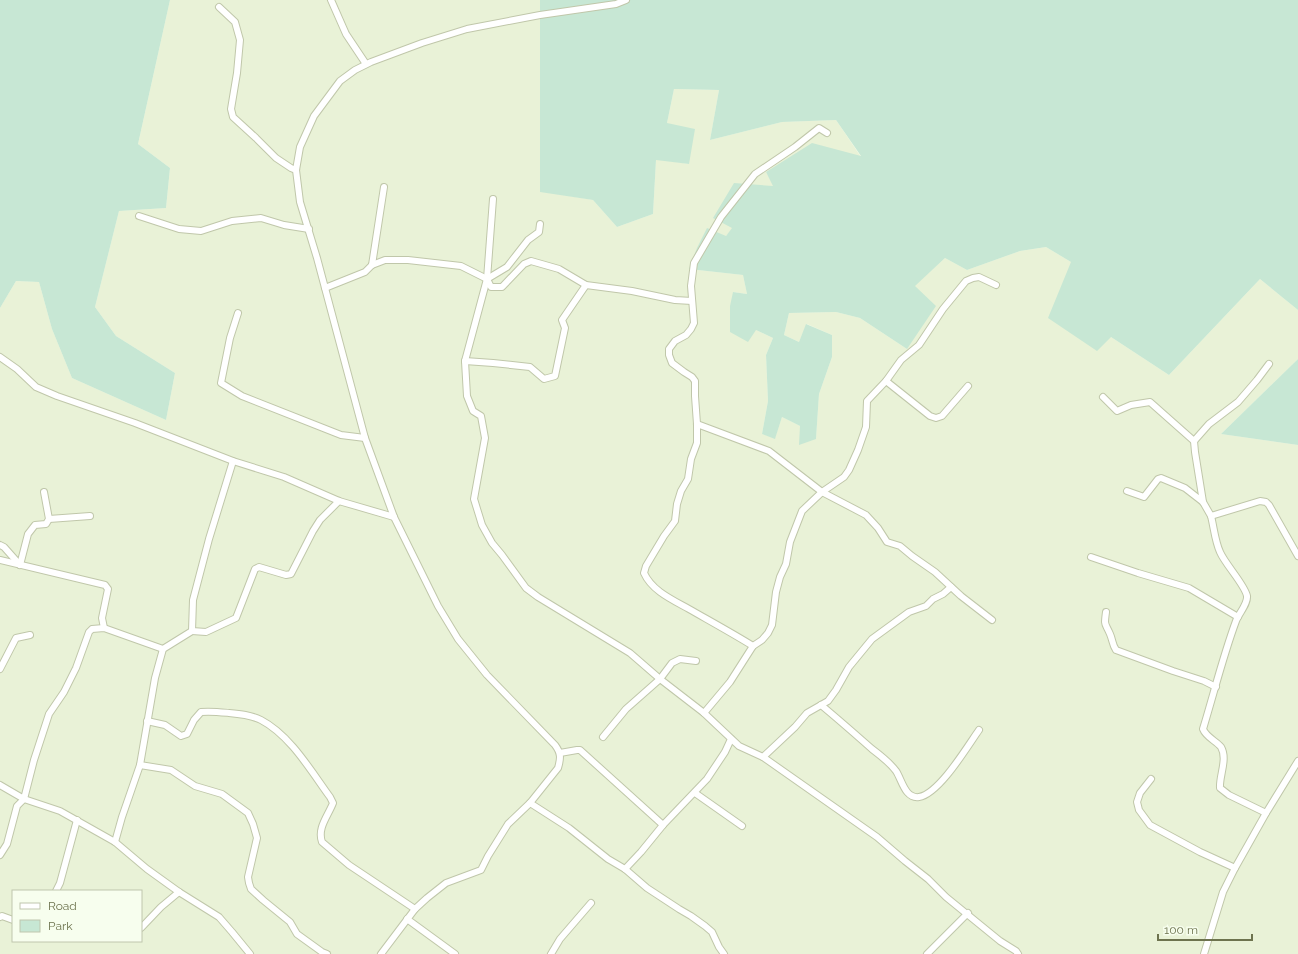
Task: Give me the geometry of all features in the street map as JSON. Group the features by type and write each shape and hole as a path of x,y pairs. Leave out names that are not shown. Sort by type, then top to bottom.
{"street":[{"path":"331,0 346,34 366,64"},
{"path":"381,954 415,909 446,883 481,870 508,824 530,803 558,768 561,761 560,753 555,745 487,675 458,639 438,606 394,517 365,438 309,229 300,202 296,170 300,147 314,116 340,82 366,64 422,43 467,29 540,15 616,4 626,0"},
{"path":"219,7 235,22 240,40 237,73 231,109 233,117 276,158 296,170"},
{"path":"753,646 668,597 651,585 646,579 644,573 646,566 675,521 677,504 681,491 688,479 691,459 697,443 695,396 696,381 672,363 669,355 669,348 675,340 686,335 691,330 694,323 691,286 694,263 721,217 755,174 795,147 819,128 827,133"},
{"path":"372,264 384,187"},
{"path":"493,199 487,279 465,361 467,396 473,411 480,416 484,438 474,499 482,525 492,543 526,588 549,604 630,653 660,679 704,713 739,746 763,757 877,837 928,879 946,897 1018,954"},
{"path":"139,216 179,229 201,231 232,221 261,218 284,225 309,229"},
{"path":"487,279 507,267 528,240 539,232 540,224"},
{"path":"325,288 365,272 372,264 385,260 408,260 461,266 487,279 491,287 502,287 524,264 531,261 559,269 586,285 632,291 675,300 692,301"},
{"path":"704,713 730,682 753,646 762,640 772,625 776,592 780,576 786,564 790,542 802,511 822,492 844,477 849,470 866,427 867,402 886,381 901,360 919,345 943,309 966,281 979,277 996,285"},
{"path":"465,361 530,367 544,379 555,376 565,328 562,320 586,285"},
{"path":"238,313 230,338 221,383 242,396 340,435 365,438"},
{"path":"0,357 17,369 36,387 57,396 135,423 233,461 284,477 339,502 394,517"},
{"path":"1194,441 1209,424 1238,402 1269,364"},
{"path":"886,381 930,416 936,418 942,416 968,386"},
{"path":"1103,397 1117,411 1131,404 1150,402 1194,441 1203,502 1211,516 1219,550 1233,574 1244,588 1247,597 1231,633 1203,729 1220,747 1224,756 1220,788 1229,795 1266,812"},
{"path":"697,424 769,451 822,492 866,515 878,528 887,542 900,546 935,572 950,587 992,620"},
{"path":"192,631 193,600 209,539 233,461"},
{"path":"1128,491 1144,497 1158,479 1161,478 1185,488 1203,502"},
{"path":"20,565 28,534 35,525 46,524 49,519 44,492"},
{"path":"1211,516 1260,501 1266,502 1298,556"},
{"path":"115,842 140,766 155,678 163,649 192,631 206,632 236,618 255,569 258,567 286,575 291,574 320,520 339,502"},
{"path":"49,519 90,516"},
{"path":"0,545 4,547 20,565"},
{"path":"1091,557 1189,588 1238,617"},
{"path":"0,560 105,585 108,589 102,618 104,628"},
{"path":"763,757 795,727 807,713 828,701 850,667 872,639 910,612 926,606 950,587"},
{"path":"1106,612 1104,624 1111,635 1113,645 1116,650 1173,671 1204,680 1216,687"},
{"path":"0,855 7,844 17,806 24,799 34,760 49,714 64,692 76,668 89,632 92,628 104,628 163,649"},
{"path":"0,669 16,638 30,635"},
{"path":"603,737 626,709 660,679 672,663 680,659 696,661"},
{"path":"821,705 886,761 896,771 905,789 912,796 919,797 933,790 950,772 979,730"},
{"path":"147,720 165,725 181,736 187,734 194,720 201,712 245,714 261,720 278,732 296,749 330,797 333,803 321,832 320,837 322,842 349,865 415,909"},
{"path":"625,869 663,825 707,779 725,752 731,739"},
{"path":"560,753 580,750 663,825"},
{"path":"1204,954 1224,892 1235,868 1266,812 1298,761"},
{"path":"140,766 171,770 195,786 222,794 248,813 258,838 248,877 248,883 251,889 290,922 297,934 327,954"},
{"path":"1152,779 1140,793 1137,802 1139,810 1150,825 1200,852 1235,868"},
{"path":"0,785 24,799 60,811 115,842 147,869 179,892 219,917 250,954"},
{"path":"695,793 742,826"},
{"path":"530,803 569,828 608,859 625,869 647,888 705,926 712,932 724,954"},
{"path":"56,890 60,883 78,820"},
{"path":"142,927 161,907 179,892"},
{"path":"551,954 560,939 591,904"},
{"path":"927,954 968,913"},
{"path":"0,917 2,916 12,920"},
{"path":"407,919 455,954"}],"shaded area":[{"path":"170,0 540,0 540,191 593,200 617,227 653,214 656,159 689,164 667,123 674,89 719,90 710,140 782,122 836,120 861,157 766,172 774,186 726,236 689,269 743,275 747,294 733,292 756,330 773,338 766,355 768,401 762,434 775,438 782,417 800,426 816,439 819,394 832,357 832,335 807,324 799,342 784,335 789,313 836,312 860,318 907,349 914,286 945,258 967,270 1020,251 1046,247 1071,262 1111,337 1169,375 1260,279 1298,310 1298,359 1221,434 1298,445 1298,954 0,954 0,308 16,281 39,282 52,329 72,378 166,420 175,373 116,336 95,307 119,211 166,208 170,168 138,144"}],"green space":[{"path":"0,0 170,0 138,144 170,168 166,208 119,211 95,307 116,336 175,373 166,420 72,378 52,329 39,282 16,281 0,308"},
{"path":"540,0 1298,0 1298,310 1260,279 1169,375 1111,337 1097,351 1048,318 1071,262 1046,247 1020,251 967,270 945,258 915,286 936,306 907,349 860,318 836,312 789,313 784,335 799,342 806,324 832,335 832,357 819,394 816,439 799,445 800,426 782,417 775,439 762,434 768,401 766,355 773,338 756,330 748,342 730,332 730,306 733,292 747,294 743,275 689,269 707,228 726,236 732,228 713,218 734,183 773,186 766,172 812,143 861,156 836,120 782,122 710,140 719,90 674,89 667,123 695,129 689,164 656,160 653,214 617,227 593,200 540,192"},
{"path":"1298,359 1298,445 1221,434"}]}
